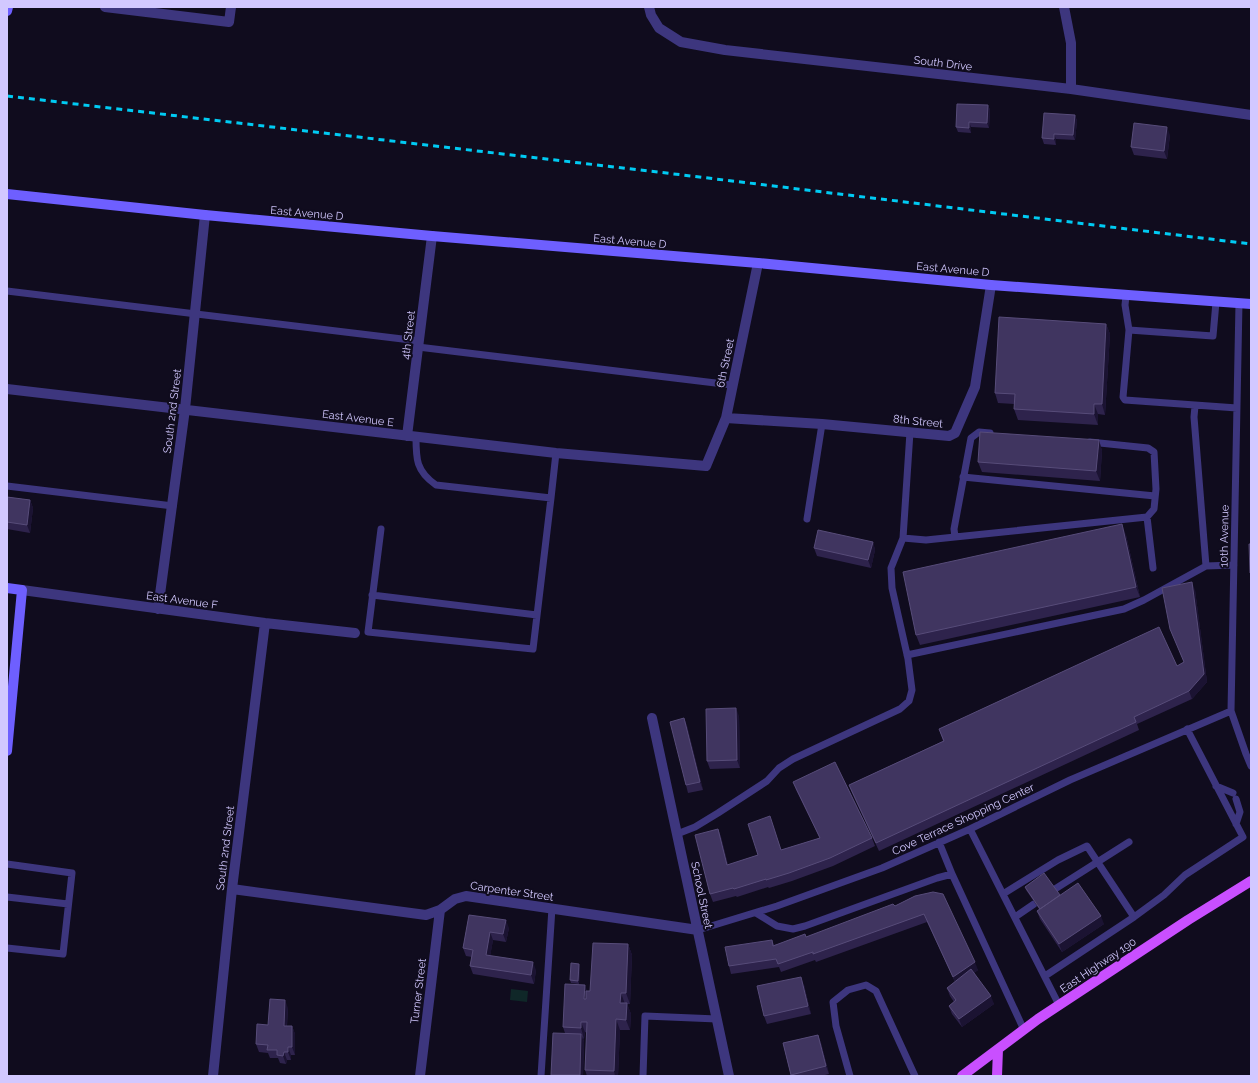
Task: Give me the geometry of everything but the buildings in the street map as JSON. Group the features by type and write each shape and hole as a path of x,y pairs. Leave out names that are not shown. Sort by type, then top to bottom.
{"main road":[{"path":"7,11 8,7"},
{"name":"East Avenue D","path":"7,194 205,215 432,236 758,263 991,285 1251,304"},
{"name":"East Avenue F","path":"7,588 22,590"},
{"path":"7,751 22,590"},
{"name":"East Highway 190","path":"962,1076 1059,1005 1188,920 1251,881"},
{"path":"997,1076 998,1050"}],"street":[{"path":"105,7 229,22 231,7"},
{"name":"South Drive","path":"649,7 651,15 659,28 681,42 725,50 1071,89 1251,115"},
{"path":"1064,7 1071,42 1071,89"},
{"name":"South 2nd Street","path":"158,609 185,410 205,215"},
{"name":"4th Street","path":"412,436 418,344 432,236"},
{"name":"6th Street","path":"706,466 726,418 758,263"},
{"name":"8th Street","path":"726,418 822,424 949,436 955,433 975,387 991,285"},
{"name":"East Avenue E","path":"7,389 556,453 706,466"},
{"name":"East Avenue F","path":"22,590 265,623 355,633"},
{"name":"South 2nd Street","path":"213,1076 232,889 265,623"},
{"name":"School Street","path":"652,718 729,1076"},
{"name":"Carpenter Street","path":"232,889 426,915 440,910 455,899 466,896 698,930"},
{"name":"Turner Street","path":"420,1076 440,910"}],"lane":[{"path":"7,291 195,313 732,385"},
{"path":"1126,296 1125,305 1129,330 1123,396 1125,400 1237,408"},
{"path":"1129,330 1213,336 1216,302"},
{"name":"10th Avenue","path":"1239,304 1231,711 1251,766"},
{"path":"1195,406 1194,417 1206,566"},
{"path":"807,519 822,424"},
{"path":"677,834 695,827 718,813 767,781 779,768 900,709 909,701 912,690 907,655 892,588 891,568 903,538 910,432"},
{"path":"955,537 954,528 970,438 979,432 994,433"},
{"path":"412,436 418,465 428,480 436,485 551,498"},
{"path":"903,538 926,540 1147,517 1154,509 1154,452 1148,448 1079,441"},
{"path":"381,529 368,632 533,649 556,453"},
{"path":"963,477 1155,496"},
{"path":"7,486 172,506"},
{"path":"1147,517 1153,568"},
{"path":"907,655 1124,610 1206,566 1234,565"},
{"path":"372,595 537,615"},
{"name":"Cove Terrace Shopping Center","path":"698,930 777,906 882,868 970,829 1070,780 1231,711"},
{"path":"1045,976 1134,917 1164,895 1185,875 1243,837 1188,729"},
{"path":"1216,786 1235,796 1240,812 1236,824"},
{"path":"970,829 1059,1005"},
{"path":"939,842 952,874 1024,1030"},
{"path":"1055,889 1129,842"},
{"path":"1003,894 1058,860 1087,846 1134,917"},
{"path":"7,864 72,873 63,954 7,948"},
{"path":"756,913 777,926 793,929 952,874"},
{"path":"7,897 68,904"},
{"path":"1015,918 1034,904"},
{"path":"541,1076 552,908"},
{"path":"850,1076 836,1026 833,1002 848,990 866,985 876,991 915,1076"},
{"path":"643,1076 645,1016 717,1019"}],"green space":[{"path":"511,989 528,991 527,1002 510,1000"}],"railway":[{"path":"7,96 683,175 1251,244"}]}
